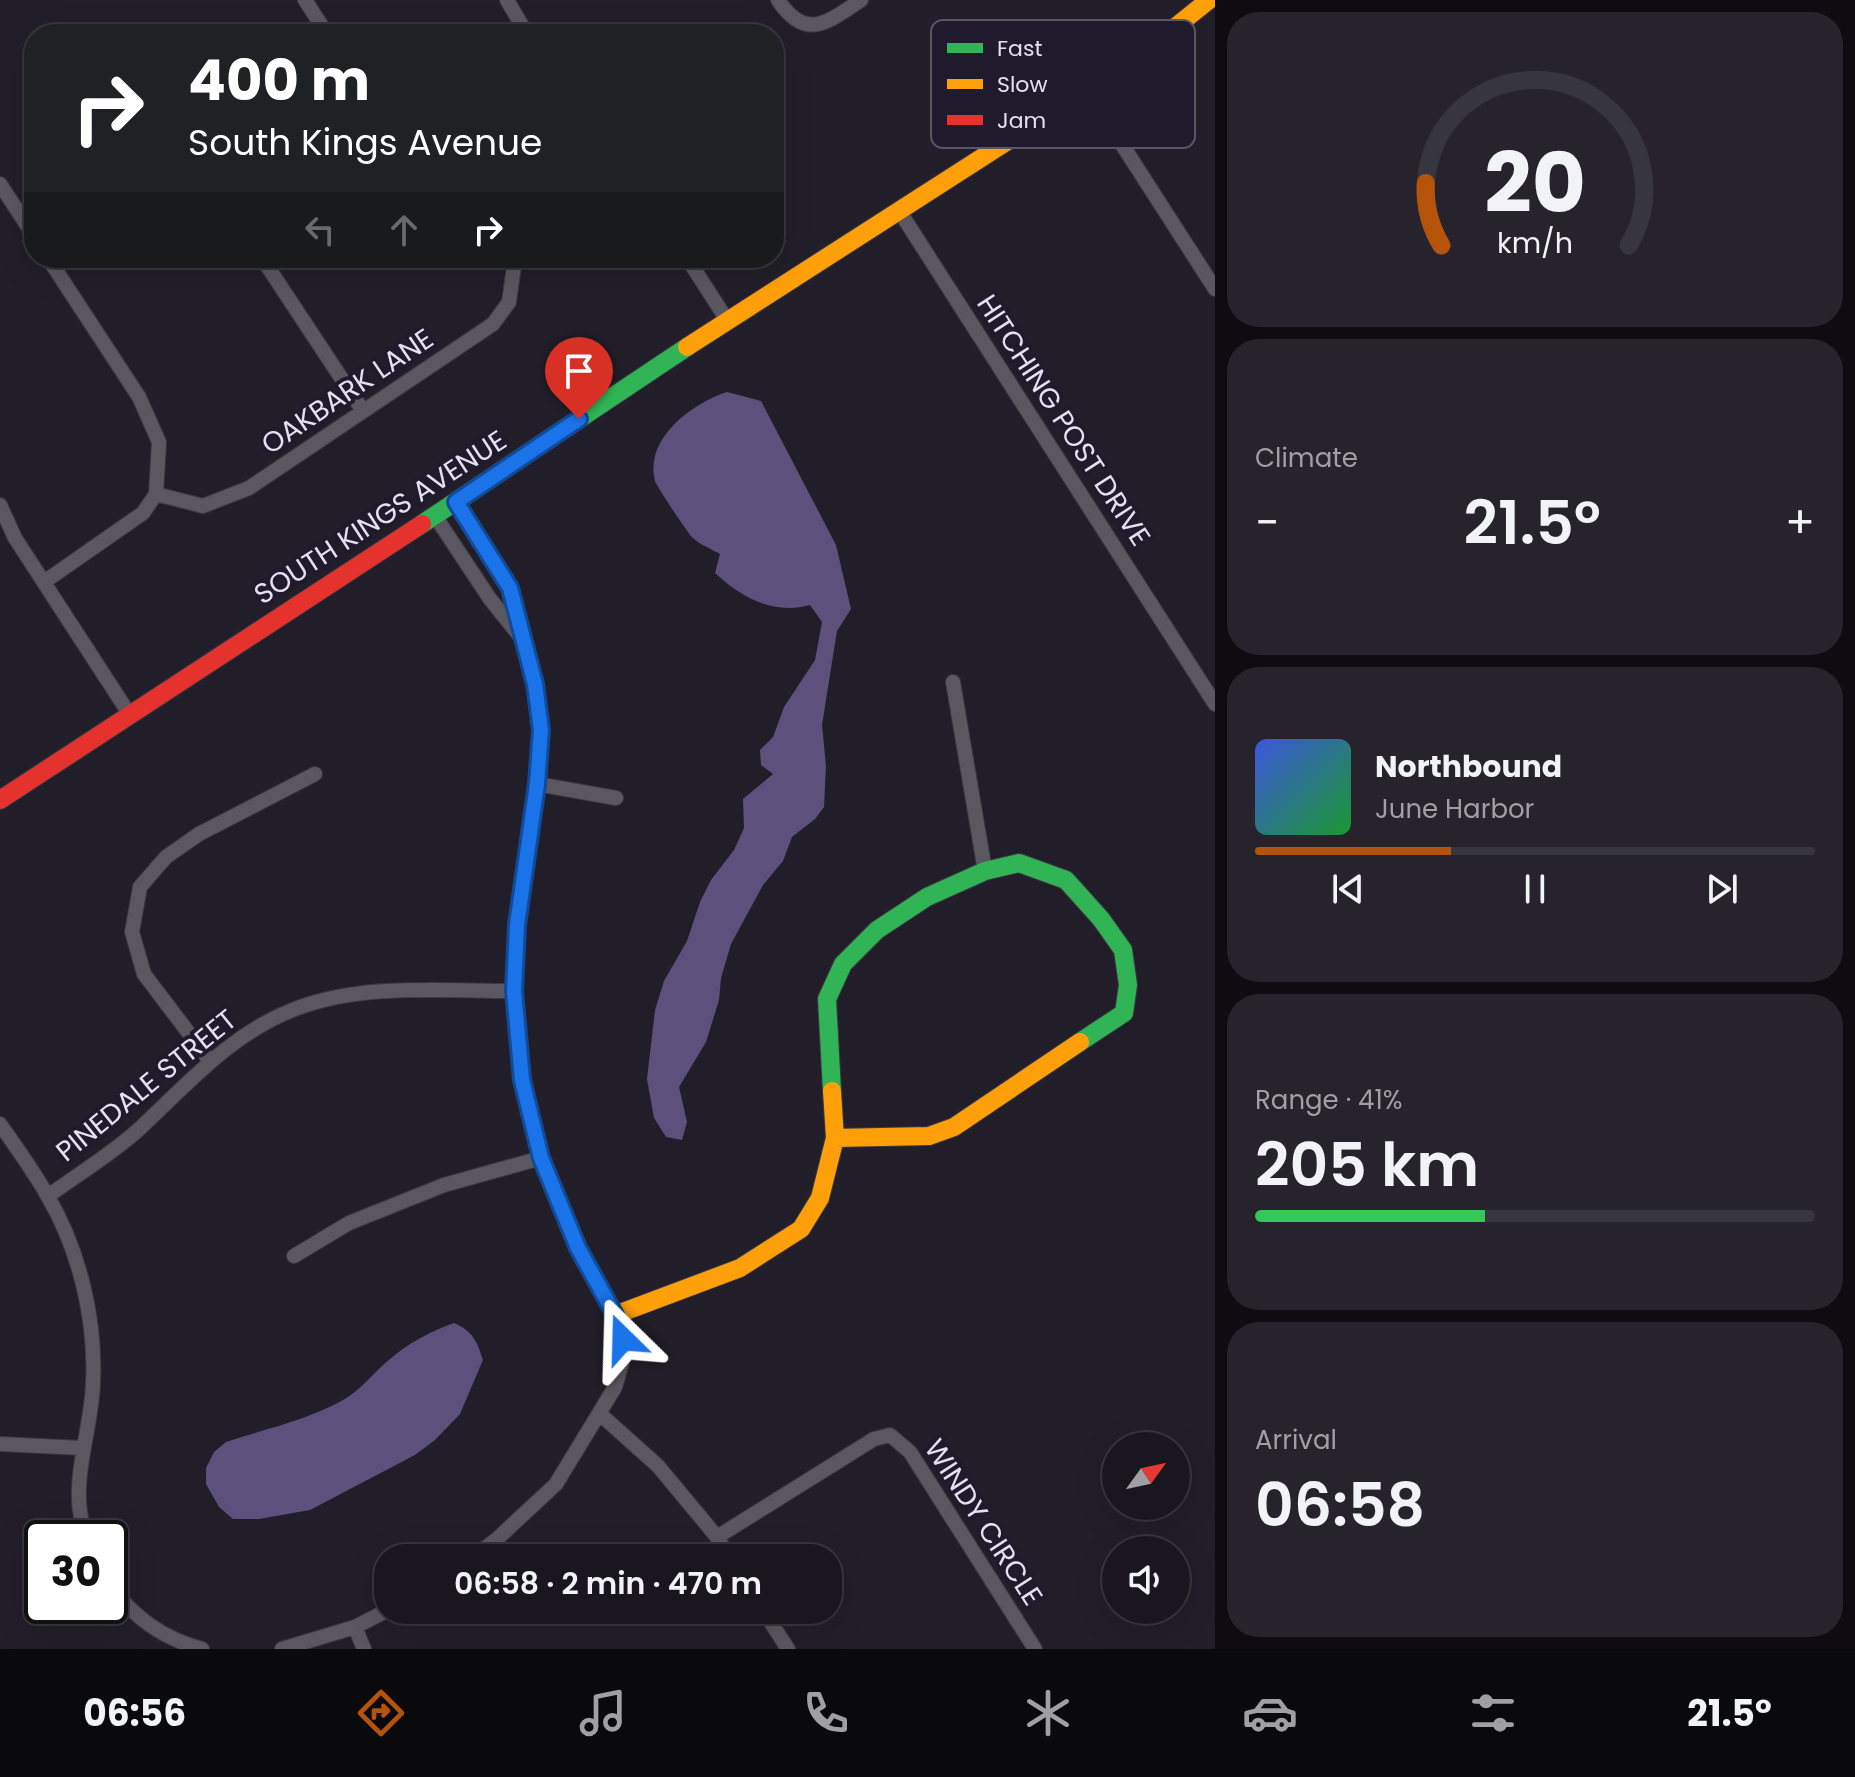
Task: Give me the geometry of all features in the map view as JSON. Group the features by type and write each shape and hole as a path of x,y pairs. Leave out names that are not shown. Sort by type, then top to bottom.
{"street":[{"path":"305,0 321,24"},
{"path":"507,0 521,24"},
{"path":"778,0 787,13 808,25 830,21 861,0"},
{"name":"SOUTH KINGS AVENUE","path":"1184,20 1213,3"},
{"name":"SOUTH KINGS AVENUE","path":"0,800 435,516 727,320 998,148"},
{"path":"1124,148 1215,289"},
{"path":"0,184 24,221"},
{"name":"HITCHING POST DRIVE","path":"900,212 1215,704"},
{"path":"44,582 143,513 156,494 159,442 139,397 55,268"},
{"path":"269,268 363,411"},
{"name":"OAKBARK LANE","path":"156,494 203,506 249,488 493,324 509,302 514,268"},
{"path":"693,268 727,320"},
{"path":"456,502 510,588 535,684 541,730 537,784 517,925 514,991 522,1080 541,1158 578,1248 615,1315 623,1339 622,1363 615,1387 556,1484 490,1544"},
{"path":"0,505 15,538 130,715"},
{"path":"435,516 490,599 522,639"},
{"path":"953,682 985,871"},
{"path":"210,1061 144,974 132,932 140,887 166,857 199,834 315,774"},
{"path":"537,784 616,798"},
{"path":"615,1315 740,1268 801,1229 820,1198 835,1138 827,999 843,964 877,930 927,897 985,871 1019,863 1066,880 1101,919 1123,950 1128,985 1124,1013 954,1127 929,1136 835,1138"},
{"name":"PINEDALE STREET","path":"48,1196 134,1134 210,1061 252,1031 295,1009 332,998 383,991 514,991"},
{"path":"0,1124 48,1196 68,1239 85,1291 93,1383 79,1476 82,1520"},
{"path":"294,1256 349,1223 444,1185 541,1158"},
{"path":"600,1414 658,1466 721,1544"},
{"name":"WINDY CIRCLE","path":"717,1537 874,1439 890,1435 910,1452 1035,1649"},
{"path":"0,1444 82,1448"},
{"path":"128,1609 156,1630 186,1645 202,1649"},
{"path":"282,1649 355,1627 374,1617"},
{"path":"772,1624 788,1649"},
{"path":"355,1627 364,1649"}],"shaded area":[{"path":"727,392 761,401 836,545 851,609 837,631 822,725 826,766 824,807 815,819 792,837 783,861 763,885 731,944 706,1042 679,1087 687,1122 682,1140 666,1137 654,1118 647,1079 655,1010 664,981 687,941 700,902 711,880 734,850 744,828 743,799 773,774 761,765 760,750 773,737 784,707 815,660 822,622 810,605 796,608 771,606 747,597 725,582 715,573 720,554 693,538 655,481 657,450 674,424 700,404"},
{"path":"454,1323 473,1338 483,1360 460,1414 435,1440 415,1455 310,1510 259,1519 233,1519 219,1507 206,1484 206,1468 214,1452 226,1442 330,1407 356,1391 404,1348"}],"traffic: fast":[{"path":"422,524 687,347"},
{"path":"832,1091 827,999 843,964 877,930 927,897 985,871 1019,863 1066,880 1101,919 1123,950 1128,985 1124,1013 1080,1042"}],"traffic: slow":[{"path":"1184,20 1209,0"},
{"path":"687,347 997,148"},
{"path":"835,1138 929,1136 954,1127 1080,1042"},
{"path":"615,1315 740,1268 801,1229 820,1198 835,1138 832,1091"}],"traffic: jam":[{"path":"0,800 422,524"}],"route":[{"path":"579,419 456,502 510,588 535,684 541,730 537,784 517,925 514,991 522,1080 541,1158 578,1248 615,1315 623,1339"}]}
